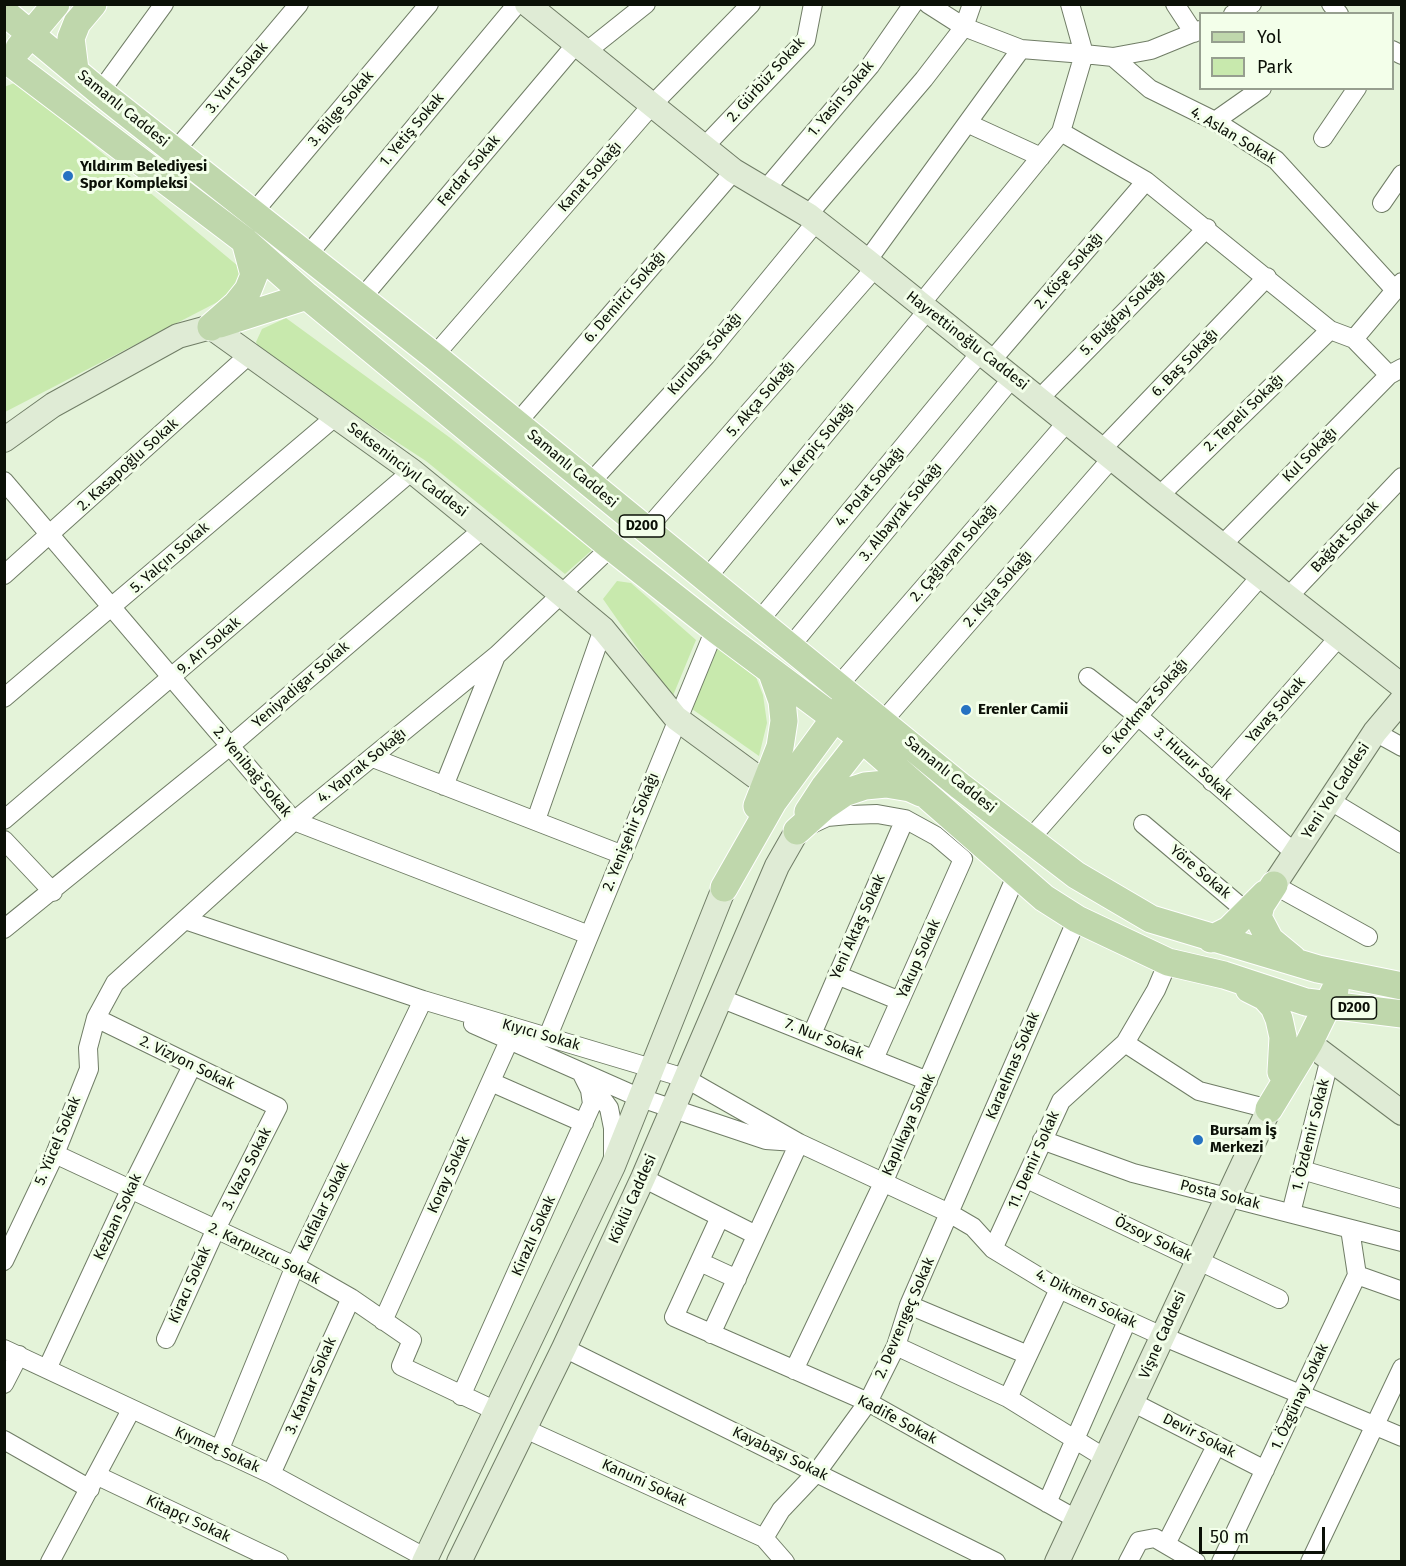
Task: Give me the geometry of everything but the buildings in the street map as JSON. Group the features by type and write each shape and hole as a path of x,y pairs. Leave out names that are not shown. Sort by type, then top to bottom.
{"main road":[{"path":"6,61 16,19 56,4"},
{"path":"75,70 71,38 77,23 93,4"},
{"name":"Hayrettinoğlu Caddesi","path":"525,5 582,47 734,171 812,218 1401,686"},
{"name":"Samanlı Caddesi","path":"16,19 100,92 434,356 881,719 960,786 1076,875 1151,919 1211,939 1319,968"},
{"name":"Samanlı Caddesi","path":"6,61 245,241 307,296 612,547 772,673 861,738 1016,876 1077,919 1168,962 1224,975 1317,1004"},
{"path":"211,327 236,305 248,290 254,275 245,241"},
{"path":"4,440 53,405 178,336 307,296"},
{"name":"Sekseninciyıl Caddesi","path":"211,327 412,471 483,529 603,629 676,718 766,784"},
{"path":"425,1560 613,1166 650,1067 766,784 780,747 784,721 782,701 772,673"},
{"path":"724,888 773,801 833,718 845,690"},
{"name":"Yeni Yol Caddesi","path":"1274,885 1375,732 1401,700"},
{"path":"797,831 821,791 861,738 881,719"},
{"path":"797,831 825,806 844,793 865,786 894,785 910,788 924,795"},
{"name":"Köklü Caddesi","path":"459,1562 564,1348 643,1178 777,866 797,831"},
{"path":"1211,939 1253,914 1274,885"},
{"path":"1253,914 1270,940 1319,968 1317,1004 1320,1050 1401,1113"},
{"name":"D200","path":"1319,968 1401,986"},
{"path":"1224,975 1265,997 1274,1007 1283,1037 1281,1072"},
{"path":"1269,1109 1281,1072 1317,1004"},
{"name":"D200","path":"1317,1004 1399,1013"},
{"path":"1269,1109 1350,1014 1399,1013"},
{"name":"Vişne Caddesi","path":"1057,1562 1269,1109"}],"street":[{"path":"100,92 164,4"},
{"name":"3. Yurt Sokak","path":"175,152 299,4"},
{"name":"3. Bilge Sokak","path":"253,213 429,4"},
{"name":"Ferdar Sokak","path":"360,299 582,47 646,4"},
{"name":"Kanat Sokağı","path":"434,356 652,105 751,4"},
{"name":"2. Gürbüz Sokak","path":"704,147 806,40 813,4"},
{"name":"1. Yasin Sokak","path":"765,189 870,66 913,4"},
{"path":"928,4 963,27 1022,49 1113,57 1151,50 1197,31 1175,4"},
{"name":"Kurubaş Sokağı","path":"590,483 706,356 812,218 924,79 963,27 972,4"},
{"path":"1070,4 1084,54"},
{"path":"1237,12 1252,4"},
{"name":"1. Yetiş Sokak","path":"307,256 525,5"},
{"name":"5. Akça Sokağı","path":"646,530 871,264 1022,49"},
{"name":"4. Kerpiç Sokağı","path":"706,579 924,308 1061,132 1084,54"},
{"name":"4. Aslan Sokak","path":"1113,57 1150,89 1215,122 1276,160 1398,286"},
{"path":"1215,122 1259,90"},
{"path":"1323,138 1356,90"},
{"path":"969,124 1041,157"},
{"path":"1061,132 1146,181 1207,228 1330,330 1354,339 1395,371"},
{"name":"6. Demirci Sokağı","path":"517,423 734,171"},
{"path":"1382,203 1401,174"},
{"name":"2. Köşe Sokağı","path":"987,356 1146,181"},
{"name":"5. Buğday Sokağı","path":"1040,398 1207,228"},
{"name":"6. Baş Sokağı","path":"1107,453 1267,277"},
{"path":"1354,339 1398,286"},
{"name":"2. Tepeli Sokağı","path":"1159,496 1330,330"},
{"name":"2. Kasapoğlu Sokak","path":"4,575 250,354"},
{"name":"4. Polat Sokağı","path":"759,621 987,356"},
{"name":"Kul Sokağı","path":"1222,545 1395,371"},
{"name":"3. Albayrak Sokağı","path":"790,647 1013,376"},
{"name":"5. Yalçın Sokak","path":"4,698 335,417"},
{"name":"2. Çağlayan Sokağı","path":"845,690 1068,421"},
{"name":"2. Kışla Sokağı","path":"881,719 1107,453"},
{"name":"9. Arı Sokak","path":"4,820 412,471"},
{"name":"Bağdat Sokak","path":"1288,597 1401,477"},
{"name":"2. Yenibağ Sokak","path":"4,481 294,821 590,935"},
{"name":"Yeniyadigar Sokak","path":"4,929 230,746 483,529"},
{"name":"4. Yaprak Sokağı","path":"96,1018 115,983 294,821 497,655 612,547"},
{"name":"6. Korkmaz Sokağı","path":"1030,838 1261,576"},
{"path":"536,820 603,629"},
{"name":"2. Yenişehir Sokağı","path":"548,1036 623,855 676,718 715,629"},
{"name":"Yavaş Sokak","path":"1212,782 1339,637"},
{"path":"444,786 497,655"},
{"name":"3. Huzur Sokak","path":"1088,676 1138,716 1296,854"},
{"path":"1375,732 1401,747"},
{"path":"373,758 623,855"},
{"path":"1329,800 1401,844"},
{"path":"797,831 827,817 877,814 905,819"},
{"name":"Yakup Sokak","path":"874,1059 963,859 936,836 905,819"},
{"name":"Yeni Aktaş Sokak","path":"812,1034 905,819"},
{"name":"Yöre Sokak","path":"1143,824 1253,914"},
{"path":"4,840 52,892"},
{"name":"Kaplıkaya Sokak","path":"794,1370 884,1181 1016,876"},
{"path":"1274,885 1368,937"},
{"name":"Karaelmas Sokak","path":"950,1212 1077,919"},
{"name":"Kıyıcı Sokak","path":"185,920 423,1000 512,1035 548,1036 685,1078 799,1143 884,1181"},
{"name":"11. Demir Sokak","path":"993,1249 1061,1101 1125,1043 1156,990 1168,962"},
{"path":"837,975 900,1001"},
{"name":"7. Nur Sokak","path":"720,998 928,1081"},
{"name":"Kalfalar Sokak","path":"219,1451 296,1266 423,1000"},
{"name":"2. Vizyon Sokak","path":"96,1018 279,1107"},
{"name":"5. Yücel Sokak","path":"4,1261 55,1154 89,1069 88,1048 96,1018"},
{"path":"512,1035 582,1074 672,1110 766,1140 799,1143 711,1334"},
{"name":"Koray Sokak","path":"383,1321 512,1035"},
{"path":"1125,1043 1199,1090 1269,1109"},
{"name":"1. Özdemir Sokak","path":"1291,1213 1302,1170 1320,1050"},
{"name":"Kezban Sokak","path":"46,1369 131,1188 192,1066"},
{"path":"582,1074 597,1088 609,1108 613,1128 613,1166"},
{"name":"Kirazlı Sokak","path":"461,1396 592,1104 590,1090 582,1074"},
{"path":"491,1082 584,1123"},
{"name":"3. Vazo Sokak","path":"215,1231 279,1107"},
{"name":"Posta Sokak","path":"1042,1140 1133,1173 1401,1242"},
{"name":"2. Karpuzcu Sokak","path":"55,1154 131,1188 215,1231 296,1266 351,1298 412,1340 401,1366 496,1411"},
{"path":"1302,1170 1401,1199"},
{"path":"643,1178 756,1235"},
{"name":"Özsoy Sokak","path":"1027,1179 1279,1299"},
{"name":"4. Dikmen Sokak","path":"884,1181 950,1212 973,1227 993,1249 1059,1289 1162,1336 1401,1437"},
{"name":"2. Devrengeç Sokak","path":"764,1538 781,1510 817,1472 868,1402 896,1346 909,1305 950,1212"},
{"path":"720,1217 700,1262 736,1279"},
{"path":"1350,1229 1357,1275 1401,1291"},
{"name":"Kiracı Sokak","path":"166,1339 215,1231"},
{"name":"Kadife Sokak","path":"700,1262 674,1317 868,1402 1076,1519"},
{"name":"1. Özgünay Sokak","path":"1221,1562 1357,1275"},
{"path":"1008,1398 1059,1289"},
{"name":"3. Kantar Sokak","path":"271,1474 351,1298"},
{"path":"909,1305 1028,1355"},
{"path":"1047,1503 1128,1321"},
{"path":"896,1346 1008,1398 1074,1441 1105,1458"},
{"name":"Kayabaşı Sokak","path":"564,1348 996,1562"},
{"path":"4,1384 12,1352"},
{"name":"Kıymet Sokak","path":"12,1352 271,1474 425,1560"},
{"path":"1310,1562 1401,1368"},
{"name":"Devir Sokak","path":"1132,1402 1265,1470"},
{"path":"50,1562 131,1410"},
{"name":"Kanuni Sokak","path":"523,1428 764,1538"},
{"name":"Kitapçı Sokak","path":"4,1440 94,1483 268,1559"},
{"path":"1166,1544 1216,1446"},
{"path":"764,1538 786,1562"},
{"path":"1128,1562 1139,1541 1155,1538 1196,1562"}],"green space":[{"name":"Yıldırım Belediyesi Spor Kompleksi","path":"17,82 238,266 245,281 235,293 5,412 4,87"},
{"path":"286,318 449,437 592,550 565,574 426,461 276,363 260,350 256,342 262,329"},
{"path":"617,581 631,583 696,640 672,698 603,599"},
{"path":"719,645 754,672 763,695 767,723 759,756 692,709"}],"place":[{"name":"Yıldırım Belediyesi Spor Kompleksi","path":"68,176"},
{"name":"Erenler Camii","path":"966,710"},
{"name":"Bursam İş Merkezi","path":"1198,1140"}]}
